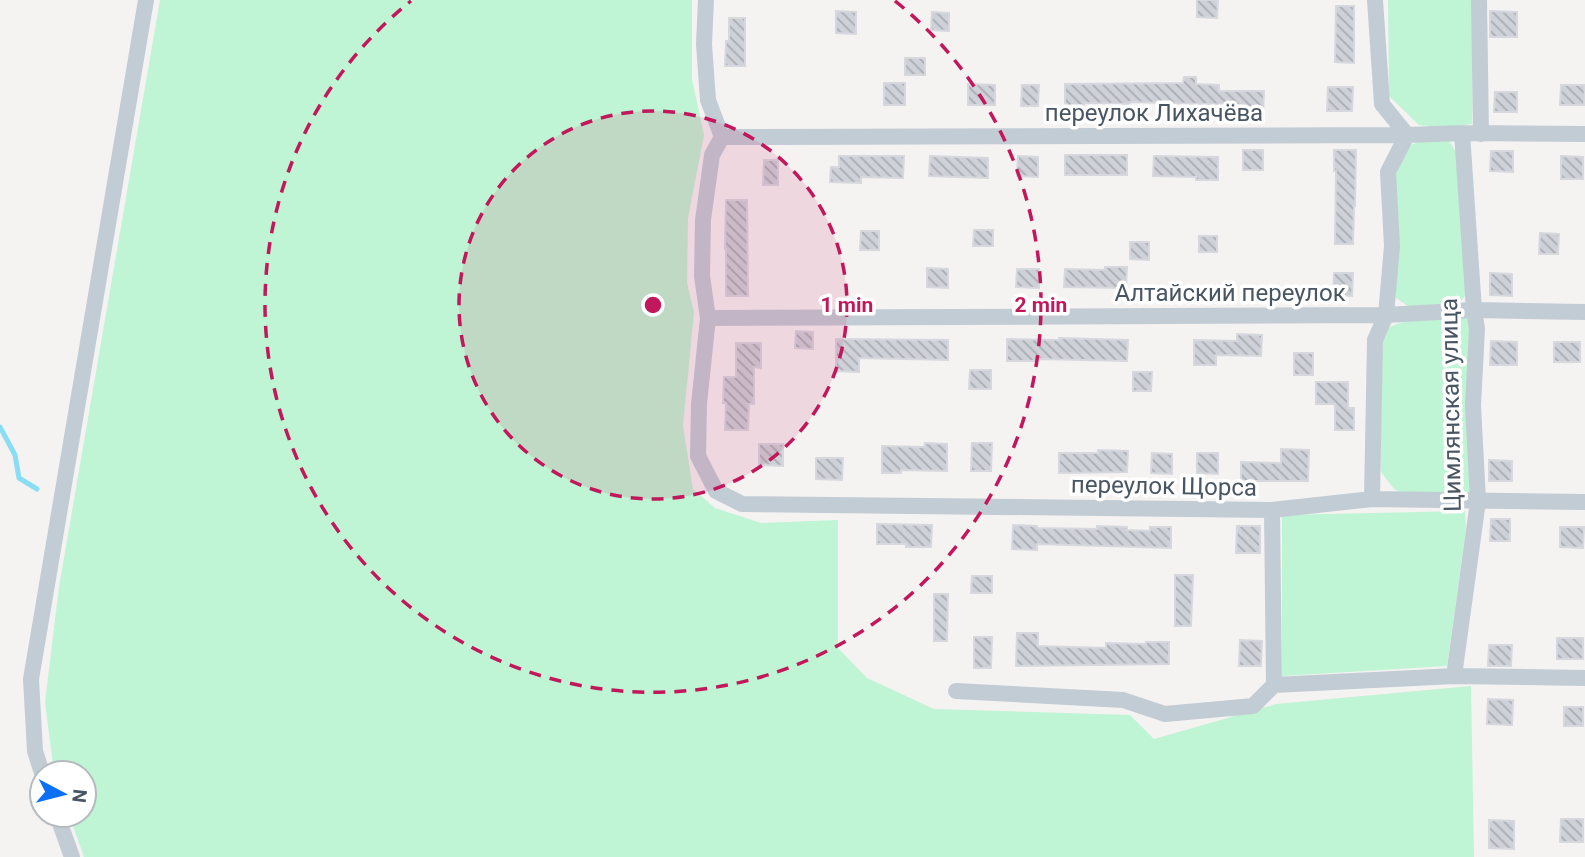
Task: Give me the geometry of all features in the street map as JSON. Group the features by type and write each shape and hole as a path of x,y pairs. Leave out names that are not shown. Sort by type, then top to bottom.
{"street":[{"path":"38,759 35,751 31,679 146,0"},
{"path":"706,0 704,44 708,100 722,137 712,155 703,220 702,276 708,318"},
{"path":"1373,499 1375,340 1386,315 1392,246 1388,173 1407,135 1382,104 1375,0"},
{"path":"1479,0 1480,134"},
{"name":"Цимлянская улица","path":"1454,676 1478,500 1473,405 1477,329 1462,133"},
{"name":"переулок Лихачёва","path":"722,137 1585,134"},
{"name":"Алтайский переулок","path":"708,318 1386,315 1474,310 1585,312"},
{"name":"переулок Щорса","path":"708,318 699,404 698,456 716,491 742,504 1272,510 1373,499 1585,502"},
{"path":"1272,510 1274,685"},
{"path":"956,691 1123,700 1165,714 1253,706 1274,685 1454,676 1585,678"},
{"path":"62,829 72,857"}],"green space":[{"path":"160,0 692,0 692,79 704,135 688,218 687,283 694,312 683,426 693,489 715,508 761,523 838,520 838,648 867,678 934,709 1130,715 1154,739 1276,704 1471,686 1474,857 84,857 74,829 98,829 98,759 52,759 45,702 59,587"},
{"path":"1388,0 1473,0 1472,124 1446,128 1419,125 1389,96"},
{"path":"1424,140 1449,140 1459,158 1466,295 1459,303 1409,307 1396,298 1395,177 1411,145"},
{"path":"1469,318 1474,492 1406,495 1394,489 1381,472 1379,354 1383,336 1389,328 1405,322"},
{"path":"1465,511 1466,529 1447,666 1282,676 1282,515"}],"building":[{"path":"1197,0 1218,0 1217,18 1197,17"},
{"path":"1336,6 1354,6 1354,63 1335,62"},
{"path":"836,11 856,12 856,34 836,33"},
{"path":"1490,11 1517,12 1517,37 1490,37"},
{"path":"932,12 949,13 949,31 931,30"},
{"path":"729,18 745,18 745,66 725,66"},
{"path":"905,58 925,58 925,75 905,75"},
{"path":"1184,77 1196,77 1196,84 1219,85 1219,91 1264,91 1263,114 1238,113 1238,105 1130,102 1065,105 1065,84 1183,83"},
{"path":"884,83 905,83 905,105 884,105"},
{"path":"968,84 995,85 995,105 968,105"},
{"path":"1022,85 1039,85 1038,106 1021,106"},
{"path":"1561,85 1585,85 1584,105 1560,105"},
{"path":"1328,87 1353,87 1352,111 1327,111"},
{"path":"1495,92 1517,92 1517,112 1494,112"},
{"path":"1243,150 1263,150 1263,170 1243,170"},
{"path":"1334,150 1356,150 1353,244 1335,244"},
{"path":"1491,151 1513,151 1513,172 1490,171"},
{"path":"1065,155 1127,155 1127,175 1065,175"},
{"path":"839,156 904,156 903,178 861,177 861,183 830,182 831,167 839,167"},
{"path":"930,156 988,158 988,178 929,176"},
{"path":"1018,156 1038,157 1038,177 1017,176"},
{"path":"1154,156 1218,157 1218,180 1153,176"},
{"path":"1561,156 1583,157 1583,179 1561,179"},
{"path":"764,160 778,160 778,185 763,185"},
{"path":"726,200 747,200 748,296 726,296"},
{"path":"974,230 993,230 993,246 973,246"},
{"path":"861,231 879,231 879,250 860,250"},
{"path":"1540,233 1559,234 1558,254 1539,254"},
{"path":"1199,236 1217,236 1217,252 1199,252"},
{"path":"1130,242 1149,242 1149,260 1130,259"},
{"path":"1105,267 1127,267 1126,288 1064,287 1065,269 1105,270"},
{"path":"927,268 948,269 948,288 927,287"},
{"path":"1017,269 1039,269 1039,288 1016,287"},
{"path":"1334,273 1353,273 1352,296 1333,295"},
{"path":"1490,273 1512,274 1512,296 1490,295"},
{"path":"796,331 813,332 813,349 795,348"},
{"path":"1237,334 1262,335 1261,356 1216,355 1216,365 1194,365 1194,340 1237,341"},
{"path":"836,339 948,340 948,360 859,358 859,372 836,371"},
{"path":"1007,339 1128,340 1127,361 1007,361"},
{"path":"1491,341 1517,342 1517,365 1490,365"},
{"path":"1554,342 1580,342 1580,362 1554,362"},
{"path":"736,343 761,343 761,368 754,367 754,404 749,404 748,430 725,430 724,377 736,377"},
{"path":"1294,353 1313,353 1313,375 1294,375"},
{"path":"970,370 991,370 991,389 969,389"},
{"path":"1133,372 1152,372 1151,391 1133,391"},
{"path":"1316,382 1348,382 1348,408 1354,408 1354,430 1335,430 1335,404 1316,404"},
{"path":"925,443 947,444 947,471 901,470 901,473 882,473 882,446 924,447"},
{"path":"972,443 992,443 991,471 971,471"},
{"path":"759,444 783,444 783,466 759,465"},
{"path":"1281,449 1309,450 1308,481 1241,481 1241,462 1281,463"},
{"path":"1098,450 1128,451 1127,472 1059,473 1059,453 1098,453"},
{"path":"1152,453 1172,454 1172,474 1151,473"},
{"path":"1197,453 1218,453 1218,474 1197,473"},
{"path":"816,458 843,458 842,480 816,479"},
{"path":"1489,460 1512,461 1512,481 1489,481"},
{"path":"1491,519 1510,519 1510,541 1490,541"},
{"path":"877,524 932,525 931,547 877,544"},
{"path":"1013,525 1037,528 1127,527 1127,530 1150,531 1150,527 1171,527 1171,548 1037,544 1037,550 1012,549"},
{"path":"1237,526 1260,526 1260,553 1236,553"},
{"path":"1560,527 1584,527 1583,548 1560,547"},
{"path":"1175,575 1193,575 1191,626 1175,626"},
{"path":"972,576 992,576 992,593 971,593"},
{"path":"934,594 948,594 947,641 934,641"},
{"path":"1017,633 1038,633 1038,646 1106,648 1106,643 1169,642 1169,664 1016,666"},
{"path":"974,637 992,637 991,668 974,668"},
{"path":"1557,638 1583,638 1583,659 1557,659"},
{"path":"1240,640 1262,641 1261,666 1239,666"},
{"path":"1489,645 1512,645 1511,666 1488,666"},
{"path":"1488,699 1513,700 1512,725 1487,724"},
{"path":"1564,707 1583,707 1583,726 1564,726"},
{"path":"1561,819 1583,819 1583,842 1560,842"},
{"path":"1489,820 1514,821 1514,849 1489,848"}],"waterway":[{"path":"0,427 15,455 19,478 37,489"}]}
